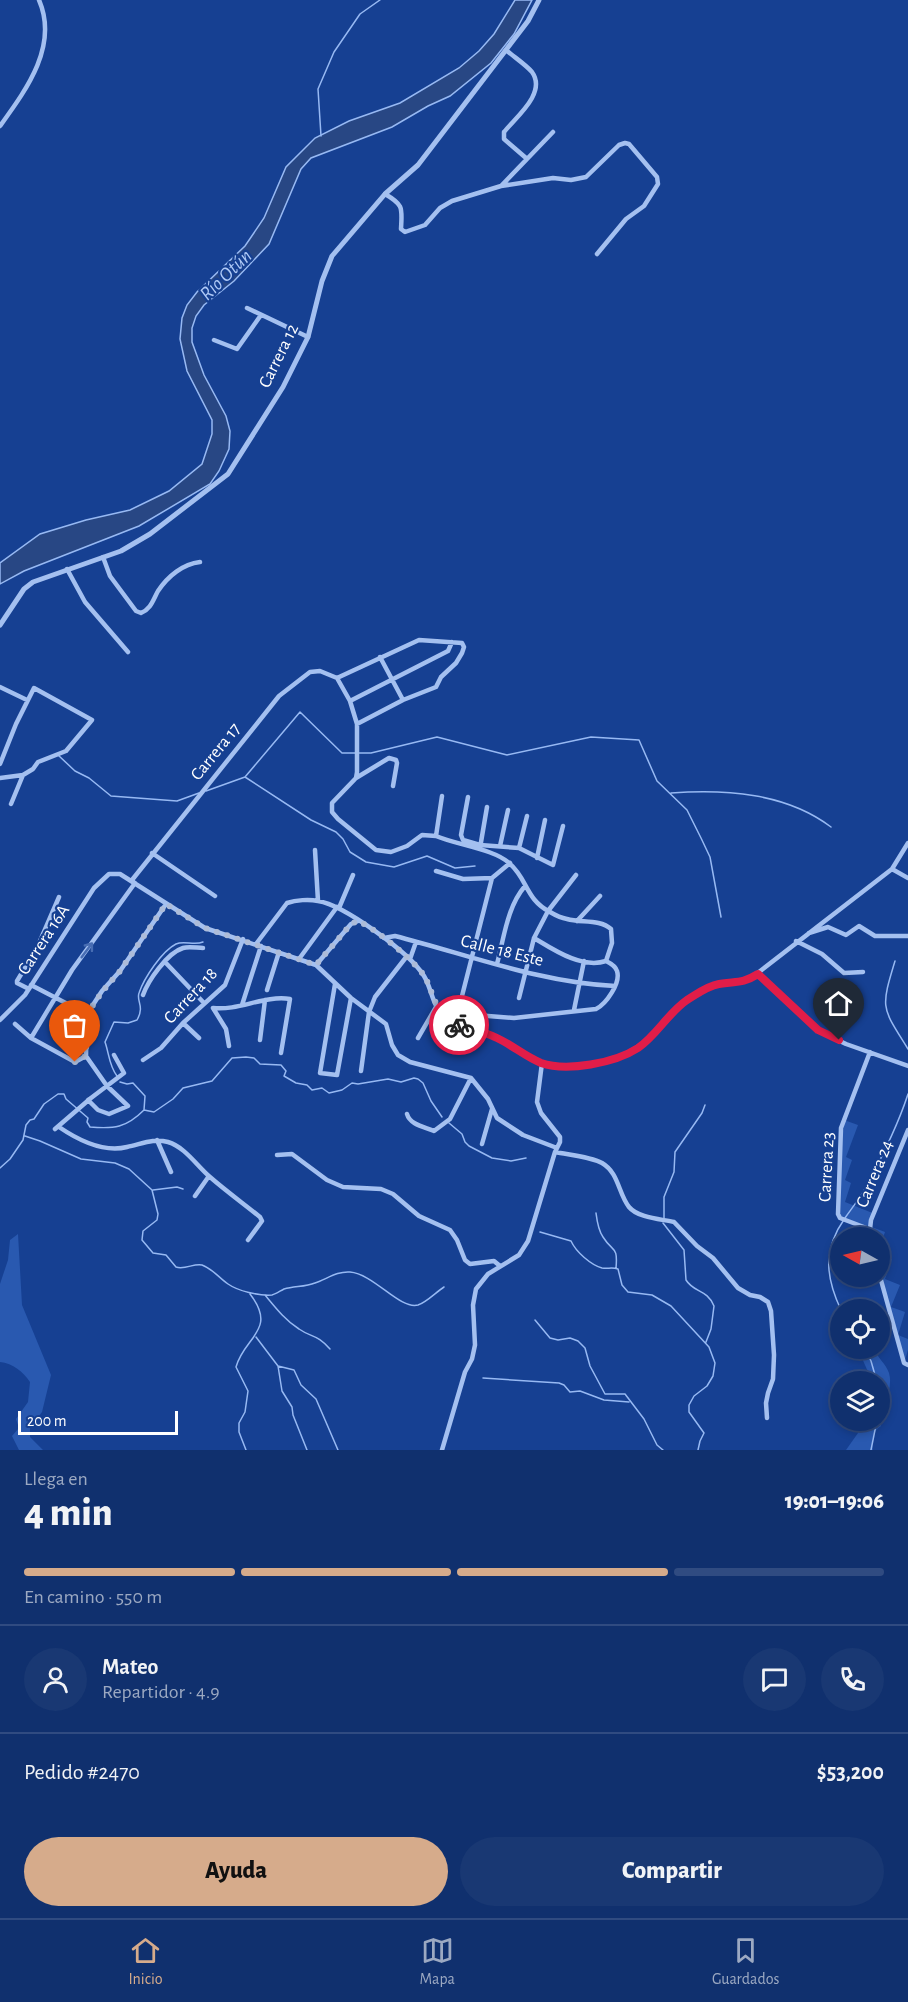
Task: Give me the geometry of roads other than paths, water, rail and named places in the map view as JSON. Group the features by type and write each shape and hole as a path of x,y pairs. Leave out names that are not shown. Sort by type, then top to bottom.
{"street":[{"path":"0,126 19,100 44,52 45,33 39,0"},
{"name":"Carrera 12","path":"0,625 24,589 33,582 122,551 150,534 228,474 283,387 308,337 322,281 332,256 385,194 418,165 528,21 539,0"},
{"path":"506,50 532,72 536,81 533,98 504,132 504,139 526,158"},
{"path":"501,186 553,132"},
{"path":"385,194 401,207 401,229 405,232 425,225 440,208 452,201 501,186 553,178 571,180 586,177 619,145 629,144 657,177 658,184 644,206 626,219 597,254"},
{"path":"247,308 308,337"},
{"path":"214,340 237,349 261,315"},
{"path":"103,557 110,576 136,611 141,613 150,608 159,589 172,574 189,563 200,561"},
{"path":"67,569 85,602 128,652"},
{"path":"356,778 357,724 350,701 338,678 419,640 459,642 464,647 456,663 441,677 436,687 403,700 357,724"},
{"path":"350,701 448,651 452,642"},
{"path":"380,657 403,700"},
{"name":"Carrera 17","path":"31,1038 72,970 152,853 279,696 310,672 320,671 338,678"},
{"path":"0,687 27,700"},
{"path":"0,764 34,688 92,720 66,751 38,762 33,769 23,775 0,778"},
{"path":"393,786 397,763 393,758 389,758 356,778 332,803 332,812 376,850 391,852 407,846 422,835 436,836 480,848 500,846 519,848 552,865 563,826"},
{"path":"11,804 23,775"},
{"path":"436,836 442,796"},
{"path":"468,797 462,839 510,863 534,901 548,911 565,919 599,923 611,929 612,943 606,961"},
{"path":"480,848 487,807"},
{"path":"500,846 508,810"},
{"path":"519,848 526,816"},
{"path":"537,858 546,820"},
{"path":"242,1005 259,945 287,903 318,901 338,908 409,957 424,976 436,1007 444,1016 457,1024 495,1037 542,1063 568,1067 608,1060 626,1055 639,1047 682,1004 706,988 719,984 742,983 758,974 796,941 892,868 908,843"},
{"path":"315,850 318,901"},
{"path":"152,853 215,896"},
{"path":"462,996 492,878 510,863"},
{"path":"892,868 908,878"},
{"path":"436,871 463,879 492,878"},
{"name":"Carrera 16A","path":"0,1020 30,987 94,888 109,874 120,874 134,881"},
{"path":"299,959 338,908 353,875"},
{"path":"519,998 534,938 548,911 576,875"},
{"path":"134,881 205,928 316,965 351,998 386,1023 392,1045 398,1055 411,1062 471,1078 488,1099 496,1118 507,1126 556,1150 600,1162 609,1168 629,1207 635,1212 674,1222 697,1246 713,1258 738,1288 750,1295 760,1296 768,1302 771,1311 774,1355 773,1379 766,1403 767,1418"},
{"path":"497,964 516,897 525,886"},
{"path":"577,921 600,896"},
{"path":"58,897 37,948 19,974 17,983 87,1014"},
{"path":"88,1100 98,1110 109,1114 128,1106 107,1086 86,1056 87,1014 166,904"},
{"path":"316,965 351,924 358,921"},
{"path":"806,934 828,927 846,935 859,926 875,936 908,936"},
{"name":"Calle 18 Este","path":"383,938 395,936 470,958 579,984 615,986"},
{"path":"436,1007 463,1014 514,1018 596,1009 603,1005 615,986 618,973 616,969 606,961 584,961 559,953 534,938"},
{"name":"Carrera 18","path":"143,1060 161,1048 183,1023 227,982 243,939"},
{"path":"796,941 822,954 844,974 862,972"},
{"path":"361,1071 369,1012 375,997 409,957 416,942"},
{"path":"143,995 147,983 165,962 185,947 203,948"},
{"path":"267,990 279,952"},
{"path":"574,1010 584,961"},
{"path":"165,962 204,1004"},
{"path":"758,974 818,1030 846,1044 908,1066"},
{"path":"335,984 320,1072 337,1075 351,998"},
{"path":"229,1046 226,1029 213,1008 287,998 291,1000 281,1053"},
{"path":"260,1040 265,1000"},
{"path":"418,1038 436,1007"},
{"path":"183,1023 199,1038"},
{"path":"15,1024 31,1038 75,1062 86,1056"},
{"name":"Carrera 23","path":"864,1227 839,1216 840,1134 870,1052"},
{"path":"114,1055 124,1073 88,1100 57,1128 98,1146 126,1148 157,1140 174,1145 260,1217 260,1225 248,1240"},
{"path":"442,1450 475,1345 473,1305 476,1289 488,1274 519,1255 528,1241 560,1142 560,1137 541,1113 537,1102 542,1063"},
{"path":"407,1114 413,1122 434,1131 450,1119 471,1078"},
{"path":"482,1144 492,1109"},
{"name":"Carrera 24","path":"870,1227 908,1130"},
{"path":"157,1140 171,1172"},
{"path":"277,1155 292,1154 327,1180 343,1187 381,1189 393,1194 419,1216 450,1230 458,1240 465,1260 470,1264 494,1262 500,1266"},
{"path":"195,1196 209,1176"},
{"path":"883,1287 906,1364"}],"water":[{"name":"Río Otún","path":"515,0 532,0 514,34 491,63 450,96 392,127 311,158 301,169 269,244 234,281 204,305 196,316 192,328 192,342 204,375 226,416 230,431 229,449 210,484 139,526 24,571 0,584 0,563 40,534 130,510 169,491 202,464 212,434 212,420 187,371 180,339 182,318 187,305 197,292 245,246 264,218 286,167 315,138 349,121 400,103 459,68 494,34"}],"waterway":[{"path":"321,136 318,89 334,52 360,14 380,0"},
{"path":"206,791 245,777 300,712 342,753 371,753 437,737 507,755 591,737 639,740 657,781 687,810 710,857 721,917"},
{"path":"58,755 75,771 89,778 111,796 177,801 199,793"},
{"path":"245,777 311,820 336,832 350,852 366,862 394,867 427,856 455,868 475,866"},
{"path":"671,793 734,793 775,800 795,807 831,827"},
{"path":"117,1076 105,1042 114,1022 128,1023 137,1020 140,1011 138,996 141,987 165,952 179,943 203,942"},
{"path":"895,961 887,990 886,1008 908,1049"},
{"path":"144,1110 154,1112 173,1099 183,1088 212,1081 232,1058 246,1057 254,1058 260,1064 281,1065 286,1071 284,1076 296,1083 307,1085 312,1090 322,1088 329,1093 342,1090 352,1083 388,1079 401,1082 418,1079 423,1083 442,1117"},
{"path":"0,1168 10,1159 23,1140 26,1125 34,1119 44,1104 58,1094 64,1094 66,1099 88,1118 87,1122 90,1127 113,1127 131,1121 144,1110 145,1096 133,1083 120,1082"},
{"path":"836,1299 829,1274 833,1241 838,1229 864,1191 894,1130 908,1094"},
{"path":"664,1218 664,1197 674,1172 675,1152 705,1105"},
{"path":"449,1123 462,1134 469,1146 492,1158 511,1161 526,1158"},
{"path":"25,1136 81,1159 115,1163 129,1169 152,1190 158,1214 157,1220 143,1231 142,1240 153,1253 166,1255 176,1267 202,1265 232,1287 261,1295 272,1295 284,1289 311,1284 345,1272 359,1274 411,1305 421,1304 444,1287"},
{"path":"153,1190 177,1187 183,1189"},
{"path":"596,1213 601,1234 615,1252 616,1268"},
{"path":"663,1223 684,1250 686,1280 708,1297 714,1306 711,1329 706,1342"},
{"path":"540,1232 571,1241 580,1254 602,1268 618,1269 622,1285 628,1292 652,1295 671,1306 709,1347 715,1363 713,1376 707,1386 694,1396 689,1405 689,1412 704,1433 698,1450"},
{"path":"246,1450 239,1432 239,1423 245,1412 248,1391 236,1367 260,1325 261,1316 258,1306 250,1294"},
{"path":"265,1295 289,1322 322,1341 330,1349"},
{"path":"535,1320 550,1338 558,1340 570,1338 578,1341 585,1348 590,1366 605,1394 625,1394 644,1419 657,1445 663,1450"},
{"path":"256,1337 278,1366 282,1391 292,1407 307,1450"},
{"path":"870,1359 874,1371"},
{"path":"278,1366 294,1370 301,1385 316,1399 338,1450"},
{"path":"483,1378 559,1383 570,1392 580,1391 604,1400 629,1402"},
{"path":"871,1450 875,1431"}]}
